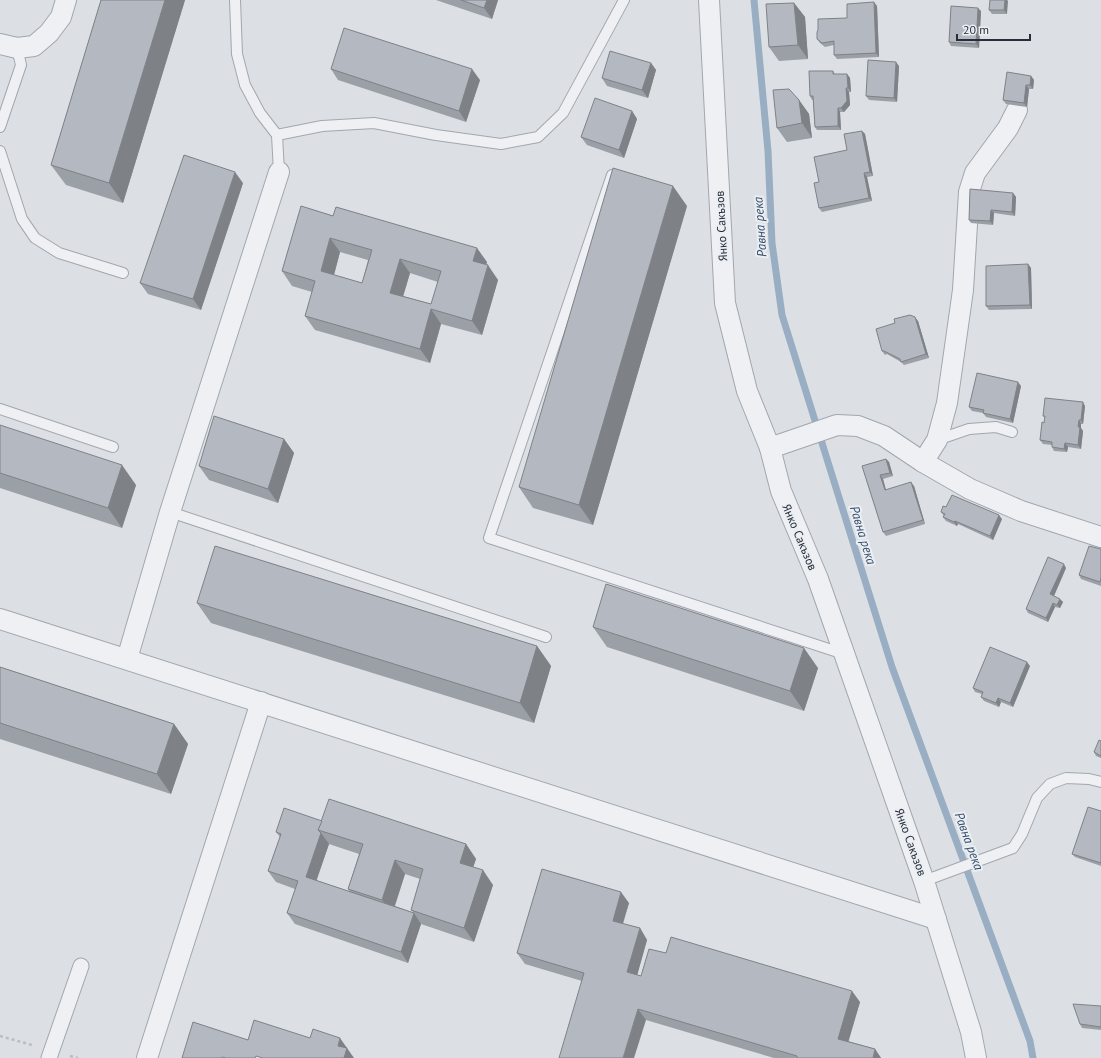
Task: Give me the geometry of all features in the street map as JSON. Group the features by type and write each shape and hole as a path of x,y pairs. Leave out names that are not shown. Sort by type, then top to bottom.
{"street":[{"path":"8,46 34,46 49,33 61,17 66,0"},
{"name":"Янко Сакъзов","path":"709,0 725,303 747,390 770,448 781,490 818,579 924,881 971,1032 976,1058"},
{"path":"923,462 937,440 947,403 963,290 969,192 976,173 1008,128 1017,110"},
{"path":"127,659 170,512 279,172"},
{"path":"770,448 837,425 858,426 884,436 923,462 970,489 1021,511 1101,537"},
{"path":"0,619 936,919"},
{"path":"147,1058 261,702"},
{"path":"49,1058 81,966"}],"lane":[{"path":"235,0 237,54 245,85 260,112 277,135 279,172"},
{"path":"277,135 322,126 374,123 501,144 538,137 563,113 624,0"},
{"path":"0,127 21,65 8,46"},
{"path":"0,151 22,219 35,238 59,253 123,273"},
{"path":"612,175 489,538 844,654"},
{"path":"0,409 113,447"},
{"path":"937,440 969,429 996,427 1012,432"},
{"path":"170,512 546,637"},
{"path":"924,881 1013,848 1022,834 1037,798 1050,784 1066,778 1089,779 1101,782"}],"building":[{"path":"101,0 165,0 109,183 51,165"},
{"path":"461,0 487,0 484,8"},
{"path":"990,0 1005,0 1004,10 989,10"},
{"path":"874,2 876,53 834,55 834,41 822,43 817,39 818,19 847,18 847,4"},
{"path":"794,3 798,45 769,47 766,4"},
{"path":"951,6 978,8 976,44 949,42"},
{"path":"344,28 472,69 459,111 331,69"},
{"path":"610,51 651,63 642,90 602,78"},
{"path":"868,60 896,62 894,98 866,96"},
{"path":"809,71 833,71 833,74 847,74 847,101 841,108 838,108 838,126 815,127 813,96 810,96"},
{"path":"1007,72 1031,76 1030,85 1026,85 1024,103 1003,100"},
{"path":"789,89 799,100 802,123 777,128 773,90"},
{"path":"595,98 632,111 619,150 581,137"},
{"path":"862,131 870,172 864,173 869,198 819,208 814,183 819,182 814,157 847,150 844,134"},
{"path":"184,155 235,172 193,299 140,283"},
{"path":"613,168 673,186 579,505 519,487"},
{"path":"970,189 1013,193 1012,212 991,210 990,221 969,220"},
{"path":"301,206 333,216 336,207 477,248 473,261 488,265 472,321 431,309 420,349 305,316 315,281 282,271","holes":["330,238 372,250 362,283 321,271","400,259 441,271 431,304 390,293"]},
{"path":"1028,264 1030,305 986,306 986,266"},
{"path":"910,315 915,317 926,354 901,362 900,359 882,351 876,329 895,323 894,319"},
{"path":"977,373 1018,382 1010,419 983,413 984,410 969,407"},
{"path":"1045,398 1083,402 1081,420 1079,420 1078,427 1080,427 1078,445 1065,443 1064,449 1052,447 1052,442 1040,440 1042,422 1044,423 1045,416 1043,416"},
{"path":"214,416 284,439 268,489 199,466"},
{"path":"0,425 122,465 108,508 0,473"},
{"path":"886,459 890,473 880,475 885,490 911,482 923,520 883,532 862,466"},
{"path":"952,495 999,515 990,536 943,517 945,514 941,512 943,506 946,507"},
{"path":"215,546 537,646 520,703 197,603"},
{"path":"1089,546 1101,549 1100,582 1079,575"},
{"path":"1048,557 1064,564 1050,594 1060,599 1057,605 1053,603 1046,618 1026,609"},
{"path":"606,584 804,648 790,691 593,627"},
{"path":"990,647 1027,662 1010,703 998,698 996,703 981,697 983,692 973,688"},
{"path":"0,667 174,724 157,774 0,723"},
{"path":"1099,740 1101,741 1101,756 1094,752"},
{"path":"329,799 466,844 460,863 483,870 464,928 411,910 423,869 395,860 382,900 348,889 363,844 318,830"},
{"path":"1088,807 1101,811 1101,863 1072,854"},
{"path":"284,808 322,821 318,830 321,833 306,877 414,913 401,952 287,913 298,881 268,871 281,834 276,832"},
{"path":"542,869 621,892 613,921 640,928 627,972 641,976 649,949 666,953 671,937 852,991 838,1039 875,1049 873,1058 797,1058 797,1056 638,1009 623,1058 559,1058 584,973 517,953"},
{"path":"1073,1004 1101,1006 1101,1027 1080,1024"},
{"path":"254,1020 310,1038 313,1029 340,1038 338,1046 347,1048 344,1058 263,1058 256,1056 255,1058 182,1058 193,1022 248,1040"}],"waterway":[{"name":"Равна река","path":"754,0 768,151 772,243 782,315 892,667 1030,1041 1033,1058"}]}
